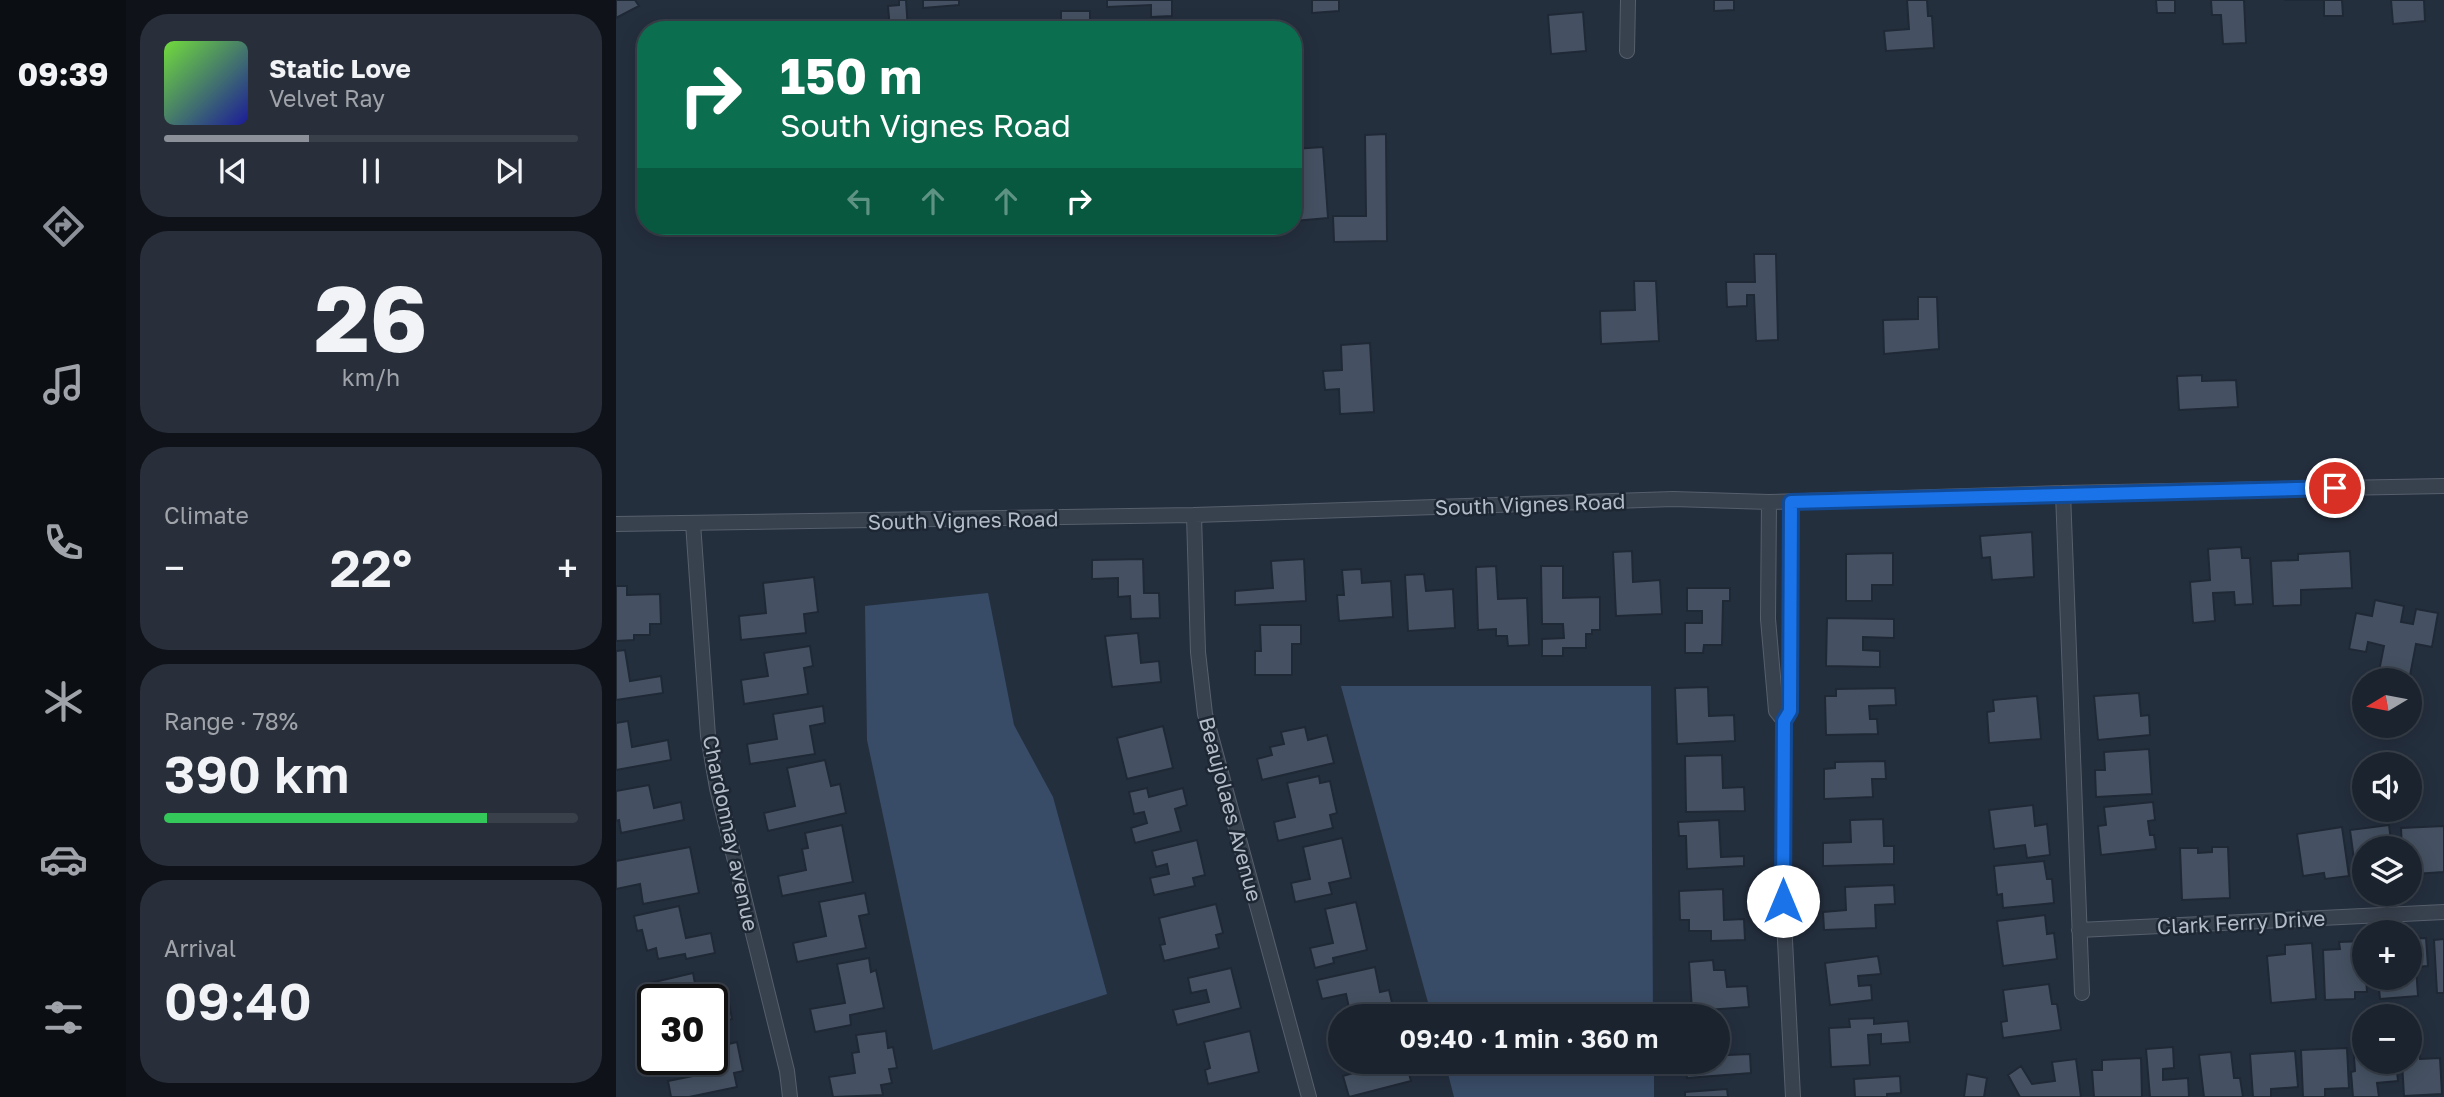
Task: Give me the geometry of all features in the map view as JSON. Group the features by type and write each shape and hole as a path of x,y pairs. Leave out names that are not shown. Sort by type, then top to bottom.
{"street":[{"path":"1628,0 1628,51"},
{"name":"South Vignes Road","path":"616,524 1194,515 1673,499 1791,502 2063,493 2444,486"},
{"path":"2063,493 2082,992"},
{"path":"1769,502 1768,619 1776,711 1784,721"},
{"path":"1791,502 1790,711 1784,721 1783,901 1793,1097"},
{"name":"Beaujolaes Avenue","path":"1194,515 1198,652 1205,713 1309,1097"},
{"name":"Chardonnay avenue","path":"693,523 708,736 717,788 787,1071 790,1097"},
{"name":"Clark Ferry Drive","path":"2079,930 2444,912"}],"water":[{"path":"988,593 1014,725 1053,797 1107,994 933,1050 867,740 865,606"},
{"path":"1341,686 1651,686 1653,1004 1428,1004"},
{"path":"1448,1074 1654,1074 1654,1097 1454,1097"}],"building":[{"path":"616,0 635,0 639,6 616,18"},
{"path":"899,0 906,0 907,21 889,21 888,6 899,5"},
{"path":"923,0 959,0 959,5 923,8"},
{"path":"1107,0 1172,0 1172,16 1151,17 1151,5 1107,7"},
{"path":"1312,0 1339,0 1339,11 1312,13"},
{"path":"1714,0 1734,0 1734,10 1714,11"},
{"path":"1907,0 1927,0 1928,16 1932,16 1934,48 1886,51 1884,31 1909,29"},
{"path":"2156,0 2175,0 2175,13 2157,13"},
{"path":"2211,0 2244,0 2246,43 2223,44 2221,15 2212,15"},
{"path":"2324,0 2342,0 2343,16 2324,16"},
{"path":"2391,0 2424,0 2425,21 2393,24"},
{"path":"1061,11 1090,11 1090,21 1061,21"},
{"path":"1583,12 1586,51 1551,54 1548,15"},
{"path":"1386,134 1387,241 1334,242 1333,216 1366,216 1365,135"},
{"path":"1323,147 1328,218 1302,220 1302,148"},
{"path":"1754,254 1776,254 1778,340 1756,341 1754,295 1747,295 1747,306 1727,307 1726,282 1755,282"},
{"path":"1634,281 1656,281 1659,341 1601,344 1600,311 1635,310"},
{"path":"1918,297 1937,297 1939,349 1884,354 1883,320 1918,319"},
{"path":"1370,343 1374,412 1340,414 1339,389 1325,390 1323,371 1342,370 1341,345"},
{"path":"2202,375 2202,381 2236,380 2238,407 2179,410 2177,376"},
{"path":"2032,532 2034,577 1992,580 1990,557 1982,558 1980,536"},
{"path":"2241,547 2242,558 2250,558 2253,604 2235,605 2234,592 2213,593 2215,621 2193,623 2190,582 2210,580 2208,549"},
{"path":"1632,551 1633,582 1660,580 1662,614 1616,616 1613,552"},
{"path":"2350,551 2352,588 2301,590 2301,605 2273,606 2271,561 2298,560 2298,554"},
{"path":"1893,553 1893,585 1872,585 1872,601 1846,601 1846,554"},
{"path":"1143,559 1144,593 1159,593 1160,618 1131,619 1130,596 1118,597 1118,578 1092,579 1092,560"},
{"path":"1304,559 1306,601 1235,605 1235,591 1273,588 1271,561"},
{"path":"1496,566 1498,599 1527,598 1529,645 1508,646 1507,636 1496,636 1496,629 1478,630 1476,567"},
{"path":"1541,566 1563,566 1563,598 1600,597 1600,630 1592,630 1592,634 1586,634 1586,648 1563,648 1563,656 1542,656 1542,639 1564,638 1563,624 1542,624"},
{"path":"1361,569 1362,583 1391,581 1393,617 1339,621 1337,595 1344,595 1342,570"},
{"path":"1424,574 1426,591 1453,589 1455,628 1408,631 1405,575"},
{"path":"814,577 818,612 804,614 806,633 741,640 739,616 766,613 763,583"},
{"path":"616,586 627,586 627,595 660,594 661,624 650,624 650,635 634,635 634,640 616,641"},
{"path":"1687,588 1730,588 1730,601 1723,601 1722,645 1704,645 1703,653 1685,653 1685,623 1702,623 1702,611 1687,611"},
{"path":"2375,600 2404,606 2401,622 2413,624 2416,609 2438,613 2432,647 2416,644 2411,668 2380,668 2384,646 2368,642 2366,652 2349,649 2356,613 2372,616"},
{"path":"1827,618 1894,619 1894,638 1863,637 1863,650 1880,651 1880,667 1826,666"},
{"path":"1260,625 1301,625 1301,644 1292,644 1292,675 1255,675 1255,651 1261,651"},
{"path":"1138,633 1141,663 1159,661 1161,682 1112,687 1105,636"},
{"path":"810,646 813,666 804,668 808,694 744,704 741,680 768,676 764,653"},
{"path":"625,650 630,681 661,676 663,693 616,700 616,651"},
{"path":"1708,687 1709,716 1734,715 1735,741 1677,744 1675,688"},
{"path":"1895,688 1896,705 1869,706 1870,719 1877,719 1878,734 1826,735 1825,696 1836,696 1836,689"},
{"path":"2139,693 2141,716 2149,715 2150,735 2098,740 2094,696"},
{"path":"2037,696 2041,739 1989,743 1987,712 1994,711 1993,700"},
{"path":"823,706 825,723 810,726 815,754 750,764 747,744 777,739 773,714"},
{"path":"628,721 632,747 668,740 671,760 616,770 616,723"},
{"path":"1163,726 1173,768 1127,779 1117,738"},
{"path":"1305,727 1308,740 1327,735 1334,763 1262,780 1257,759 1272,755 1270,747 1284,744 1281,732"},
{"path":"2149,749 2152,794 2096,797 2095,770 2105,770 2104,752"},
{"path":"1722,755 1723,788 1744,787 1745,811 1686,812 1685,756"},
{"path":"825,760 831,786 840,784 846,813 768,831 764,813 795,806 787,768"},
{"path":"1885,761 1886,779 1872,779 1873,797 1824,799 1824,769 1835,768 1835,762"},
{"path":"1319,776 1320,783 1330,781 1337,813 1330,815 1333,828 1278,841 1274,822 1295,817 1287,783"},
{"path":"649,785 654,808 681,802 684,820 621,833 619,820 616,821 616,791"},
{"path":"1147,788 1149,797 1183,788 1187,805 1175,809 1181,831 1135,843 1131,828 1147,823 1144,812 1134,814 1129,792"},
{"path":"2153,802 2155,820 2148,821 2156,849 2101,855 2098,826 2106,825 2104,807"},
{"path":"2033,805 2035,826 2047,824 2050,855 2027,858 2025,845 1994,849 1989,810"},
{"path":"1883,819 1884,846 1894,846 1894,864 1823,866 1823,843 1851,842 1850,820"},
{"path":"1719,820 1721,857 1744,856 1744,866 1687,869 1686,836 1679,836 1678,822"},
{"path":"842,825 853,882 782,896 778,876 806,870 802,849 808,848 805,833"},
{"path":"2389,825 2390,836 2352,836 2352,845 2350,830"},
{"path":"2444,826 2444,872 2422,874 2422,836 2401,836 2401,828"},
{"path":"2342,827 2349,876 2325,879 2324,873 2303,876 2297,834"},
{"path":"1342,838 1351,878 1329,883 1332,894 1295,902 1291,883 1310,879 1303,847"},
{"path":"1197,840 1205,875 1193,878 1195,886 1154,895 1150,878 1169,874 1167,864 1156,867 1152,851"},
{"path":"690,847 699,893 643,904 640,884 616,889 616,861"},
{"path":"2212,847 2228,847 2230,898 2182,900 2180,848 2198,848 2198,853 2212,852"},
{"path":"2044,861 2047,879 2052,879 2054,903 2003,908 2002,894 1997,895 1994,866"},
{"path":"1894,885 1895,904 1875,905 1876,928 1824,930 1823,912 1846,910 1845,887"},
{"path":"1723,889 1724,920 1744,919 1745,940 1711,941 1711,931 1689,931 1689,920 1680,920 1679,891"},
{"path":"865,893 869,914 859,916 866,948 797,962 793,943 826,936 819,902"},
{"path":"1356,902 1367,950 1333,958 1334,963 1315,968 1310,948 1333,943 1325,909"},
{"path":"1216,904 1223,933 1216,935 1219,948 1164,961 1160,945 1165,944 1159,918"},
{"path":"679,906 686,938 711,933 715,953 686,959 685,954 658,959 656,948 647,951 642,930 637,931 634,916"},
{"path":"2045,915 2047,934 2054,933 2057,959 2003,966 1997,921"},
{"path":"2422,938 2426,938 2428,966 2422,966"},
{"path":"2444,939 2444,993 2437,993 2434,940"},
{"path":"2352,941 2352,990 2367,992 2355,992 2355,999 2325,1000 2323,950 2340,949 2339,942"},
{"path":"2312,943 2316,999 2271,1003 2267,956 2285,954 2285,945"},
{"path":"1878,956 1881,974 1858,976 1859,986 1871,985 1872,1000 1830,1005 1825,963"},
{"path":"869,958 871,972 876,970 884,1008 850,1015 851,1025 815,1032 810,1009 845,1003 837,964"},
{"path":"1713,960 1714,970 1725,970 1727,987 1747,986 1749,1007 1730,1008 1730,1004 1692,1004 1689,962"},
{"path":"1375,967 1380,992 1389,990 1392,1004 1348,1004 1346,994 1322,999 1317,980"},
{"path":"1231,968 1241,1008 1177,1025 1173,1010 1209,1002 1206,990 1191,993 1188,978"},
{"path":"693,973 695,984 650,984"},
{"path":"2049,984 2052,1004 2057,1004 2061,1030 2003,1038 2001,1022 2007,1021 2003,990"},
{"path":"2379,990 2418,990 2418,996 2380,999"},
{"path":"728,998 732,1019 728,1020"},
{"path":"1874,1018 1874,1024 1908,1021 1910,1042 1881,1044 1881,1034 1868,1035 1870,1065 1831,1067 1829,1028 1850,1027 1849,1019"},
{"path":"886,1031 888,1048 893,1047 897,1068 889,1069 892,1083 881,1085 883,1095 833,1097 829,1077 855,1073 852,1053 859,1052 856,1035"},
{"path":"1250,1031 1259,1072 1208,1084 1205,1070 1210,1068 1204,1042"},
{"path":"737,1042 743,1071 734,1073 737,1087 689,1097 671,1097 668,1081 698,1075 728,1075 728,1044"},
{"path":"2173,1047 2174,1068 2163,1069 2163,1080 2188,1078 2189,1097 2150,1097 2146,1049"},
{"path":"2347,1048 2349,1088 2325,1089 2325,1097 2303,1097 2301,1050"},
{"path":"2295,1051 2298,1087 2271,1089 2271,1097 2253,1097 2250,1054"},
{"path":"2231,1052 2234,1078 2240,1078 2243,1097 2204,1097 2199,1055"},
{"path":"1750,1054 1751,1073 1687,1078 1686,1074 1730,1074 1730,1055"},
{"path":"2141,1058 2142,1097 2094,1097 2092,1070 2102,1070 2102,1060"},
{"path":"2440,1058 2442,1094 2404,1096 2403,1074 2422,1074 2422,1059"},
{"path":"2076,1059 2081,1097 2020,1097 2008,1075 2021,1066 2032,1084 2055,1081 2052,1062"},
{"path":"2351,1072 2397,1074 2398,1081 2377,1083 2379,1097 2353,1097"},
{"path":"1409,1074 1411,1081 1349,1097 1343,1076"},
{"path":"1967,1074 1987,1078 1984,1097 1964,1097"},
{"path":"1900,1076 1901,1093 1887,1094 1887,1097 1855,1097 1854,1079"},
{"path":"1727,1089 1728,1097 1685,1097 1685,1092"}],"route":[{"path":"1783,901 1784,721 1790,711 1791,502 2335,488"}]}
